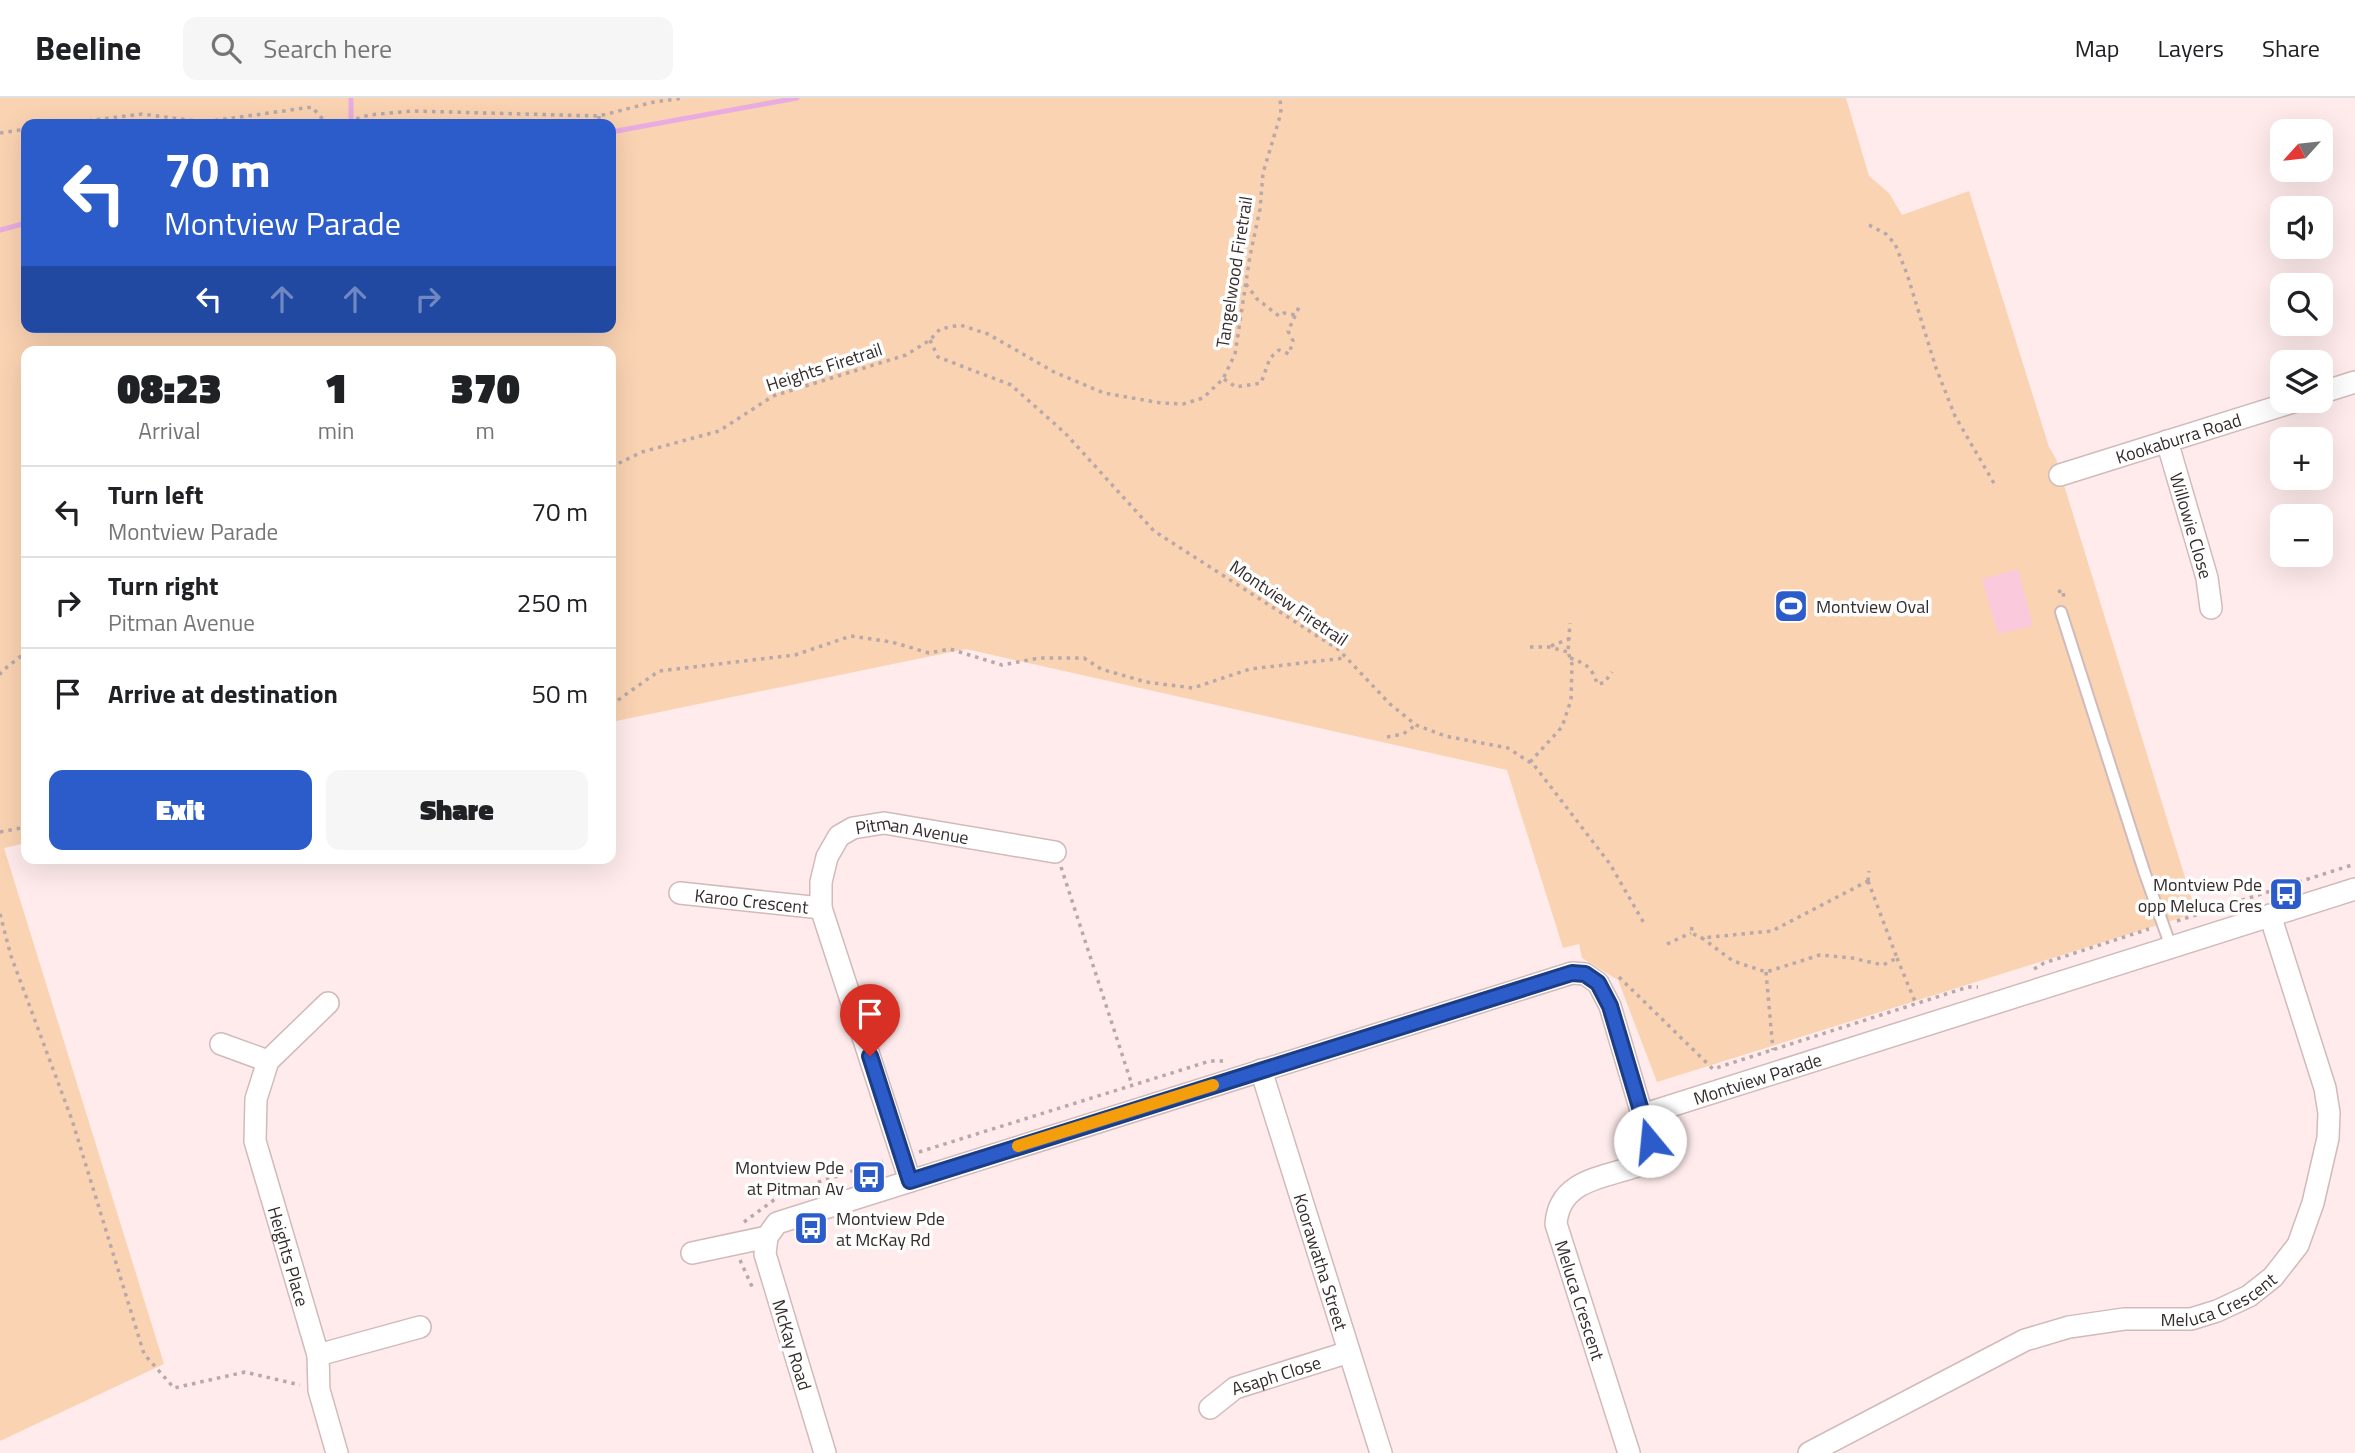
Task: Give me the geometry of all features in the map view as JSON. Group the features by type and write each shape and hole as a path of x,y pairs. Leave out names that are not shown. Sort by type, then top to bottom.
{"street":[{"path":"2333,389 2355,382"},
{"name":"Kookaburra Road","path":"2060,475 2270,409"},
{"name":"Willowie Close","path":"2167,441 2207,578 2211,608"},
{"name":"Pitman Avenue","path":"910,1181 821,908 821,882 827,858 839,836 853,828 884,823 1055,852"},
{"name":"Montview Parade","path":"1643,1115 2355,888"},
{"name":"Karoo Crescent","path":"680,893 821,908"},
{"name":"Meluca Crescent","path":"1809,1453 2025,1340 2069,1327 2124,1319 2191,1319 2217,1311 2249,1296 2273,1277 2298,1245 2313,1203 2325,1151 2329,1113 2325,1088 2270,915"},
{"path":"692,1253 767,1237 778,1223 789,1219 1572,973 1585,974 1598,983 1610,1006 1643,1115"},
{"name":"Heights Place","path":"328,1003 268,1061 256,1099 255,1141 318,1355 319,1390 337,1453"},
{"path":"221,1044 268,1061"},
{"name":"Koorawatha Street","path":"1261,1070 1381,1453"},
{"name":"Meluca Crescent","path":"1629,1453 1556,1224 1557,1212 1569,1192 1644,1161 1649,1153 1650,1141 1643,1115"},
{"name":"McKay Road","path":"767,1237 765,1246 768,1266 825,1453"},
{"path":"318,1355 420,1327"},
{"name":"Asaph Close","path":"1210,1408 1235,1388 1349,1352"}],"lane":[{"path":"2061,612 2171,947"}],"path":[{"path":"356,119 369,115 412,111 599,116 654,102 684,98"},
{"name":"Tangelwood Firetrail","path":"930,340 940,329 960,326 988,334 1054,372 1104,393 1161,403 1183,404 1203,398 1223,379 1236,354 1263,173 1281,113 1280,98"},
{"path":"226,119 312,107 323,119"},
{"path":"102,119 142,114 181,119"},
{"path":"0,133 21,130"},
{"path":"1869,225 1886,234 1895,244 1936,368 1955,416 1995,485"},
{"path":"1246,284 1257,299 1279,316 1284,313 1296,315"},
{"path":"1223,379 1236,387 1261,383 1270,358 1279,350 1289,354 1293,341 1288,331 1300,305"},
{"name":"Heights Firetrail","path":"616,465 642,452 719,431 773,396 906,355 930,340"},
{"name":"Montview Firetrail","path":"930,340 938,357 1011,386 1065,433 1154,531 1339,650 1390,704 1416,725 1445,736 1508,748 1530,762 1610,864 1645,925"},
{"path":"1530,762 1562,727 1571,700 1572,664 1568,652 1570,623"},
{"path":"616,701 659,671 795,655 851,636 892,642 929,653 950,649 1002,665 1039,658 1084,658 1101,669 1146,682 1193,688 1250,669 1346,658"},
{"path":"1549,647 1569,639"},
{"path":"1530,647 1549,647 1568,652"},
{"path":"0,675 21,656"},
{"path":"1570,658 1589,667 1594,672 1597,684 1604,683 1612,671"},
{"path":"1387,737 1403,734 1416,725"},
{"path":"0,832 21,828"},
{"path":"1055,852 1132,1085"},
{"path":"2033,970 2044,963 2355,864"},
{"path":"1869,871 1868,881 1916,1004"},
{"path":"1702,938 1772,932 1868,881"},
{"path":"0,914 11,956 72,1120 144,1354 174,1388 245,1372 319,1390"},
{"path":"1691,933 1692,927"},
{"path":"1667,944 1691,933 1733,961 1766,972 1820,955 1883,965 1897,958"},
{"path":"1612,971 1713,1069 1968,987 1986,987"},
{"path":"1766,972 1773,1049"}],"shaded area":[{"path":"0,98 1846,98 1869,176 1889,193 1902,215 1969,191 2049,447 2056,459 2196,913 1657,1082 1618,980 1582,958 1579,944 1563,948 1507,770 966,649 616,721 616,346 21,346 21,844 4,848 164,1364 0,1441"}],"building":[{"path":"2018,569 2033,626 1998,634 1982,579"}],"waterway":[{"path":"351,98 351,119"},
{"path":"616,131 797,98"},
{"path":"0,230 21,224"}],"slow traffic":[{"path":"1018,1146 1213,1085"}],"place":[{"name":"Montview Oval","path":"1791,606"},
{"name":"Montview Pde opp Meluca Cres","path":"2286,894"},
{"name":"Montview Pde at Pitman Av","path":"869,1177"},
{"name":"Montview Pde at McKay Rd","path":"811,1228"}],"route":[{"path":"870,1056 910,1181 1572,973 1585,974 1598,983 1610,1006 1650,1141"}]}
